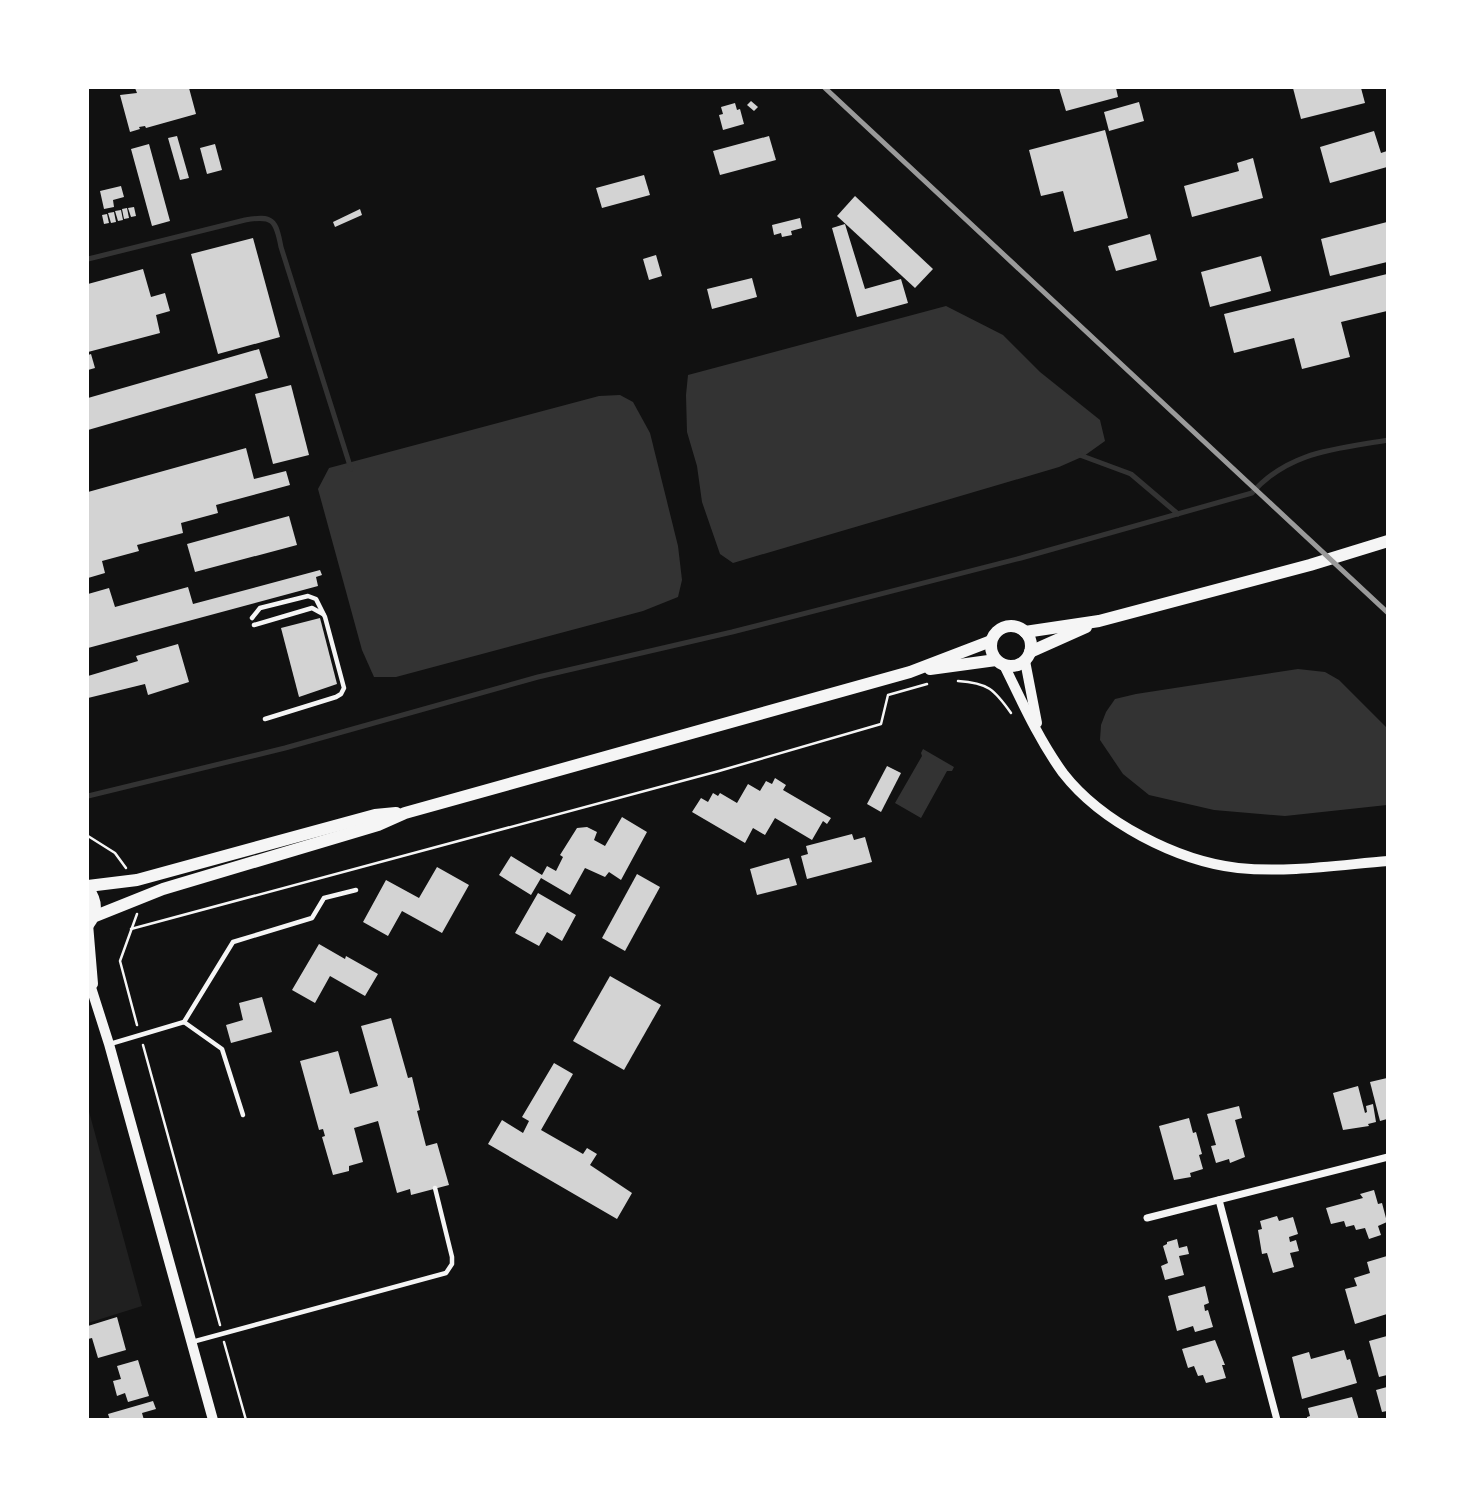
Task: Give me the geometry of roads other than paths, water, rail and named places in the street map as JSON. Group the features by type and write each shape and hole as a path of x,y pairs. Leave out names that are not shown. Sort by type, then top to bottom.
{"main road":[{"path":"1000,663 991,651 991,640 997,630 1009,625 1026,632 1099,621 1310,565 1388,541"},
{"path":"909,672 1000,663 1015,666 1028,656 1099,621"},
{"path":"1026,632 1031,641 1028,656"},
{"path":"90,922 163,889 379,825 405,813 909,672 991,640"},
{"path":"90,922 95,908 88,887 137,880 375,815 405,813"}],"street":[{"path":"1028,656 1039,736"},
{"path":"1000,663 1039,736 1065,775 1101,810 1143,837 1201,860 1237,868 1272,869 1388,861"},
{"path":"90,922 94,993"},
{"path":"88,978 109,1044 213,1419"},
{"path":"1147,1218 1388,1157"},
{"path":"1219,1200 1277,1419"}],"lane":[{"path":"252,618 260,608 309,596 316,599 324,615 344,688 336,697 265,719"},
{"path":"254,625 313,608 324,615"},
{"path":"109,1044 184,1022 233,942 312,918 324,898 356,890"},
{"path":"184,1022 222,1049 243,1115"},
{"path":"192,1342 446,1273 452,1264 452,1257 435,1188"}],"waterway":[{"path":"88,259 245,220 262,218 272,221 351,469"},
{"path":"88,796 285,748 538,677 732,632 1021,558 1252,493 1282,468 1314,454 1388,440"},
{"path":"1077,454 1131,474 1178,514"}],"railway":[{"path":"825,88 1388,613"}]}
